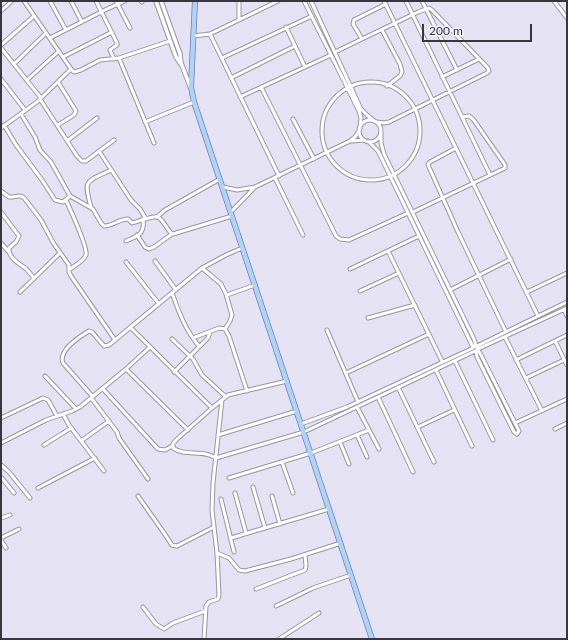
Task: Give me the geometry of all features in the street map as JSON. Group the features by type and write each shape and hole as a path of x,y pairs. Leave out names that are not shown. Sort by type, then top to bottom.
{"main road":[{"path":"195,1 191,87 194,102 372,639"}],"street":[{"path":"1,11 12,1"},
{"path":"24,1 74,72 100,60 119,58 170,42"},
{"path":"50,1 66,30"},
{"path":"71,1 82,22"},
{"path":"96,1 117,43 110,50 114,59"},
{"path":"50,38 102,12 117,2 125,1"},
{"path":"156,1 176,57 181,63"},
{"path":"161,1 180,54 181,63 191,87"},
{"path":"239,1 239,20"},
{"path":"193,36 210,34 278,1"},
{"path":"304,1 360,114 361,136 378,151 476,349 481,355 516,423 519,431 516,434 477,357 476,349 474,339 382,148 381,130 375,121 361,109 311,1"},
{"path":"406,1 490,175"},
{"path":"422,1 456,70"},
{"path":"554,1 567,18"},
{"path":"117,2 130,28"},
{"path":"362,40 353,24 354,20 385,2 538,316"},
{"path":"223,187 232,190 239,190 255,187 350,141 355,137 367,120 384,123 389,122 488,72 488,68 429,8 426,8 335,52"},
{"path":"1,45 34,16"},
{"path":"222,58 312,16"},
{"path":"286,28 305,67"},
{"path":"382,30 400,64 402,72 400,76 387,86"},
{"path":"63,57 112,32"},
{"path":"14,64 46,33"},
{"path":"210,34 279,176"},
{"path":"231,78 295,46"},
{"path":"1,48 40,98 82,161 86,161 114,140"},
{"path":"27,80 59,52"},
{"path":"240,97 331,56"},
{"path":"119,58 154,144"},
{"path":"442,77 479,59"},
{"path":"70,196 66,200 60,202 54,198 2,127 21,114 71,69"},
{"path":"1,79 25,110"},
{"path":"58,82 76,111 74,115 58,125"},
{"path":"372,82 387,86 403,94 414,110 419,125 419,138 417,146 410,160 390,176 370,179 353,176 337,166 326,152 321,132 325,115 334,98 347,87 351,86 372,82"},
{"path":"261,87 334,233 340,239 349,240 408,214"},
{"path":"144,122 194,102"},
{"path":"21,114 35,137 40,150 51,162 70,196 91,207"},
{"path":"413,212 503,169 505,165 472,117 462,117"},
{"path":"68,141 97,118"},
{"path":"293,119 314,159"},
{"path":"350,141 372,141 378,138 381,130 389,122"},
{"path":"456,148 434,159 428,164 478,276 506,332"},
{"path":"99,151 131,200 140,209 144,219 143,230 137,236 126,241"},
{"path":"111,170 91,179 87,184 86,191 91,207 104,226 108,226 116,221 124,219 128,219 134,223 144,219 157,217 165,210 220,179"},
{"path":"275,178 303,235"},
{"path":"137,236 145,247 149,249 154,247 172,234 232,214 244,198 255,187"},
{"path":"239,190 244,198"},
{"path":"1,191 9,197 24,197 41,220 60,253 69,265 71,276 115,340"},
{"path":"66,200 79,228 86,253 84,257 69,270"},
{"path":"1,212 19,236 16,242 9,248 8,252"},
{"path":"157,217 160,218 172,234"},
{"path":"350,269 419,236"},
{"path":"1,243 17,263 26,268 34,278"},
{"path":"148,479 93,398 63,363 63,353 65,349 89,331 92,332 101,344 106,347 131,328 202,268 219,258 243,248"},
{"path":"388,251 442,362"},
{"path":"20,292 60,253"},
{"path":"450,290 511,259"},
{"path":"155,261 176,290"},
{"path":"126,262 159,304"},
{"path":"202,268 221,284 227,295 232,315 226,329 246,391"},
{"path":"360,291 399,273"},
{"path":"527,292 567,273"},
{"path":"227,295 255,285"},
{"path":"172,293 183,322 192,338 199,346"},
{"path":"172,446 175,450 209,454 216,458 304,432 455,361 506,332 567,302"},
{"path":"368,318 415,305"},
{"path":"301,424 323,417 358,402 442,362 505,337 565,309 567,316"},
{"path":"192,338 222,327 226,329"},
{"path":"131,328 212,408"},
{"path":"327,330 358,402"},
{"path":"174,372 208,338 210,332"},
{"path":"346,373 429,334"},
{"path":"516,360 567,335"},
{"path":"505,337 542,411"},
{"path":"172,339 190,356 202,374 225,396"},
{"path":"555,341 567,365"},
{"path":"1,443 46,420 76,409 93,398 150,347"},
{"path":"526,378 564,360"},
{"path":"455,361 493,440"},
{"path":"126,369 188,430"},
{"path":"436,370 472,446"},
{"path":"45,376 76,409"},
{"path":"103,388 158,449 165,450 172,446 176,440 225,396 287,381"},
{"path":"398,387 434,462"},
{"path":"378,397 414,472"},
{"path":"1,418 43,398 48,400 57,416"},
{"path":"516,423 567,399"},
{"path":"204,639 206,606 219,598 217,553 212,501 222,400"},
{"path":"357,407 379,449"},
{"path":"418,427 454,410"},
{"path":"218,435 297,411"},
{"path":"63,414 71,428 104,471"},
{"path":"81,441 109,421"},
{"path":"555,429 567,423"},
{"path":"44,445 71,428"},
{"path":"229,478 311,453 369,430"},
{"path":"357,435 367,457"},
{"path":"340,442 349,464"},
{"path":"38,488 95,458"},
{"path":"282,462 293,493"},
{"path":"1,465 30,498"},
{"path":"1,472 5,468"},
{"path":"1,477 14,493"},
{"path":"253,487 265,528"},
{"path":"235,493 246,533"},
{"path":"138,496 172,545 177,546 214,527"},
{"path":"272,496 280,524"},
{"path":"221,499 234,552"},
{"path":"231,538 329,509"},
{"path":"1,518 10,515"},
{"path":"6,548 1,539 20,529"},
{"path":"217,553 229,558 236,568 242,571 305,555 341,543"},
{"path":"256,589 305,570 305,555"},
{"path":"276,606 312,588 351,575"},
{"path":"143,607 156,624 164,629 173,623 205,612"},
{"path":"279,639 319,613"}]}
